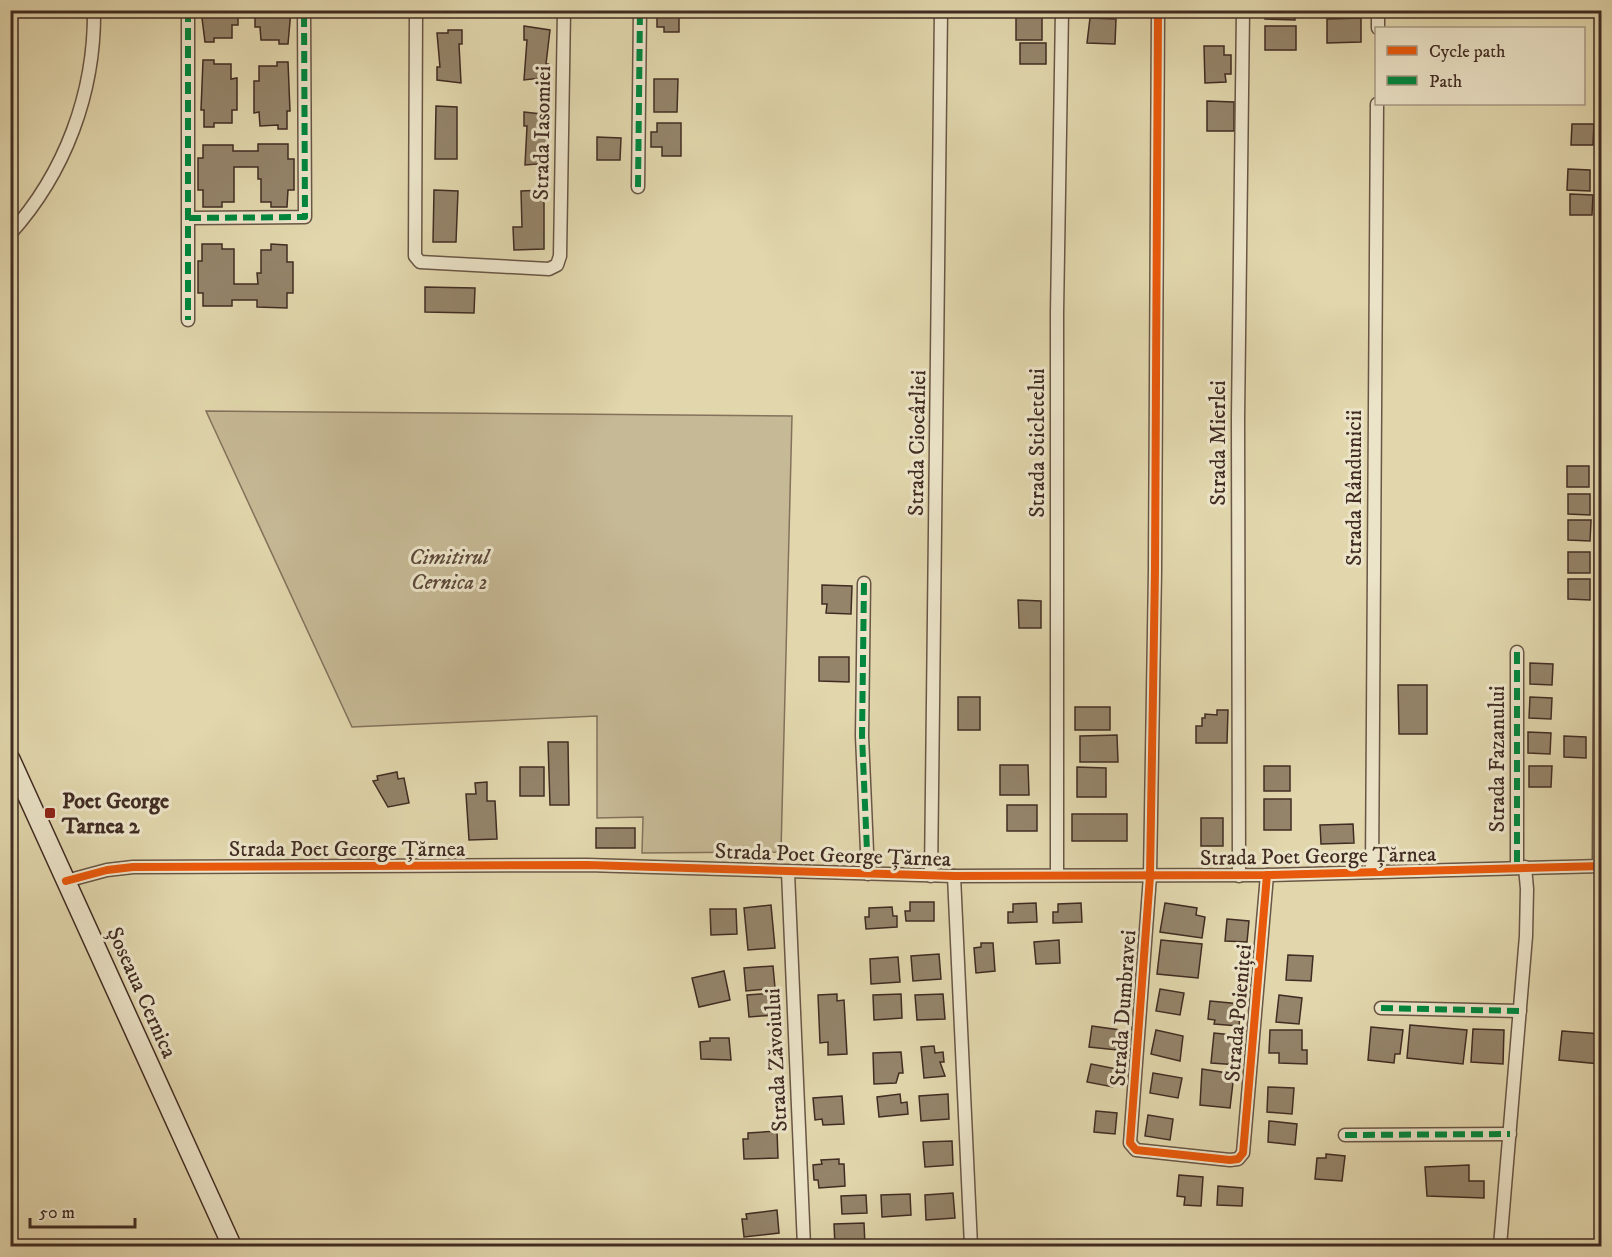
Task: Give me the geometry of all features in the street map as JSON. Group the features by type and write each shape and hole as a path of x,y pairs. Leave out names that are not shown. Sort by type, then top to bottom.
{"main road":[{"name":"Șoseaua Cernica","path":"10,758 232,1246"}],"street":[{"path":"10,234 56,171 75,128 88,76 95,32 94,10"},
{"path":"188,10 188,320"},
{"path":"189,218 305,217 304,10"},
{"name":"Strada Iasomiei","path":"416,10 415,256 420,262 549,269 557,265 560,256 564,10"},
{"path":"638,187 640,10"},
{"name":"Strada Ciocârliei","path":"931,876 942,10"},
{"name":"Strada Sticletelui","path":"1057,875 1057,313 1062,10"},
{"name":"Strada Dumbravei","path":"1130,1143 1150,876 1155,558 1158,10"},
{"name":"Strada Mierlei","path":"1239,876 1238,418 1243,10"},
{"path":"1378,10 1378,27"},
{"name":"Strada Rândunicii","path":"1372,872 1377,105"},
{"path":"1600,866 1602,313"},
{"path":"864,583 862,736 868,874"},
{"name":"Strada Fazanului","path":"1500,1246 1526,936 1527,889 1521,867 1517,652"},
{"name":"Strada Poet George Țărnea","path":"66,881 107,870 133,867 587,865 931,876 1239,876 1600,866"},
{"name":"Strada Zăvoiului","path":"788,872 804,1246"},
{"name":"Strada Poieniței","path":"1130,1143 1136,1150 1147,1153 1230,1160 1238,1158 1243,1153 1267,875"},
{"path":"954,876 971,1246"},
{"path":"1382,1008 1520,1011"},
{"path":"1345,1135 1510,1134"}],"green space":[{"name":"Cimitirul Cernica 2","path":"206,411 792,416 781,852 642,853 643,817 597,818 597,716 352,727"}],"building":[{"path":"201,10 238,10 238,25 232,25 232,38 214,38 214,42 205,42"},
{"path":"255,10 291,10 288,44 279,44 279,40 261,40 260,27 255,27"},
{"path":"657,10 679,10 679,32 664,32 664,27 657,27"},
{"path":"1266,10 1295,10 1295,20 1265,19"},
{"path":"1016,14 1042,14 1042,40 1016,40"},
{"path":"1090,18 1116,19 1115,44 1087,43"},
{"path":"1361,18 1361,42 1327,43 1327,19"},
{"path":"524,26 550,30 546,64 549,64 549,77 524,80 527,40 524,40"},
{"path":"1265,26 1296,26 1296,50 1265,50"},
{"path":"448,30 462,30 462,44 459,44 461,83 437,80 437,67 440,67 437,33 448,33"},
{"path":"1020,43 1046,43 1046,64 1020,64"},
{"path":"1204,46 1224,46 1224,55 1231,55 1231,74 1225,74 1226,82 1205,83"},
{"path":"203,60 214,60 214,64 231,64 231,79 237,78 237,110 232,110 232,123 214,123 214,127 204,127 204,110 201,110"},
{"path":"277,62 288,62 290,111 287,111 287,129 278,129 278,125 260,126 259,112 254,113 254,81 259,81 259,66 277,66"},
{"path":"654,79 678,79 677,112 654,112"},
{"path":"1207,101 1234,102 1234,131 1207,131"},
{"path":"436,106 457,107 457,159 435,159"},
{"path":"524,112 550,115 546,149 549,149 549,163 525,165 527,126 524,126"},
{"path":"657,123 681,123 681,156 662,156 662,147 651,147 651,132 657,132"},
{"path":"1572,124 1594,124 1593,145 1571,145"},
{"path":"597,137 621,138 620,160 597,160"},
{"path":"258,144 288,144 288,159 294,159 294,190 288,190 287,207 271,207 271,202 261,202 261,179 258,179 258,167 234,167 234,202 222,202 222,207 203,207 203,190 198,190 198,158 203,158 203,145 233,145 233,151 258,151"},
{"path":"1568,169 1590,170 1590,191 1567,190"},
{"path":"434,190 458,191 456,242 433,242"},
{"path":"544,190 544,249 514,250 513,227 522,227 521,191"},
{"path":"1570,194 1593,195 1592,215 1570,215"},
{"path":"202,244 222,244 222,249 234,249 234,284 258,284 257,273 261,273 261,250 271,250 271,244 287,245 287,262 293,262 293,293 287,293 287,308 257,307 257,300 232,300 232,306 203,306 203,293 198,293 198,261 202,261"},
{"path":"425,287 475,288 474,313 425,312"},
{"path":"1567,466 1589,466 1589,487 1567,487"},
{"path":"1568,494 1590,494 1590,515 1568,514"},
{"path":"1568,520 1591,520 1590,541 1568,540"},
{"path":"1568,552 1590,552 1590,573 1568,573"},
{"path":"1568,579 1590,579 1590,600 1568,599"},
{"path":"822,585 852,586 851,614 826,613 827,604 822,604"},
{"path":"1018,600 1041,601 1041,628 1019,628"},
{"path":"819,657 849,657 849,682 819,681"},
{"path":"1530,663 1553,664 1552,685 1530,684"},
{"path":"1398,685 1427,685 1427,734 1399,734"},
{"path":"958,697 980,697 980,730 958,730"},
{"path":"1530,697 1552,698 1551,719 1529,718"},
{"path":"1075,707 1110,707 1110,730 1075,730"},
{"path":"1217,710 1228,710 1227,743 1196,743 1196,726 1202,726 1202,718 1205,718 1205,714 1217,715"},
{"path":"1528,732 1551,733 1550,754 1528,753"},
{"path":"1117,735 1118,762 1080,762 1080,736"},
{"path":"1564,736 1586,737 1586,758 1564,757"},
{"path":"548,742 568,742 569,805 550,805"},
{"path":"1000,765 1028,765 1029,795 1000,795"},
{"path":"1264,766 1290,766 1290,791 1264,791"},
{"path":"1529,766 1552,766 1551,787 1529,787"},
{"path":"520,767 544,767 544,796 520,796"},
{"path":"1077,767 1106,768 1106,797 1077,797"},
{"path":"397,772 398,779 404,778 409,803 388,807 373,781 378,780 377,776"},
{"path":"487,782 487,801 495,801 497,839 469,840 466,794 476,794 475,783"},
{"path":"1264,799 1291,799 1291,830 1264,830"},
{"path":"1007,805 1037,805 1037,831 1007,831"},
{"path":"1072,814 1127,814 1127,841 1072,841"},
{"path":"1201,818 1223,818 1223,846 1201,846"},
{"path":"1353,824 1354,843 1321,844 1320,825"},
{"path":"596,828 635,828 635,848 596,848"},
{"path":"910,902 934,902 934,921 906,921 905,911 910,911"},
{"path":"1036,903 1037,922 1008,923 1008,912 1013,912 1013,904"},
{"path":"1081,903 1082,922 1053,923 1053,912 1058,912 1058,904"},
{"path":"1165,903 1197,908 1196,915 1205,917 1202,938 1160,932"},
{"path":"771,905 775,948 748,950 744,908"},
{"path":"892,907 893,916 897,916 897,927 866,929 865,917 869,917 869,908"},
{"path":"710,909 736,909 737,934 711,935"},
{"path":"1227,919 1249,921 1247,942 1225,941"},
{"path":"1059,940 1060,963 1036,964 1034,942"},
{"path":"1161,940 1202,944 1198,978 1157,974"},
{"path":"981,943 993,943 995,971 976,973 974,948 981,947"},
{"path":"939,954 941,979 913,981 911,956"},
{"path":"1288,955 1313,956 1311,981 1286,980"},
{"path":"898,957 900,982 871,984 870,959"},
{"path":"773,966 775,988 746,991 744,968"},
{"path":"724,971 730,1000 699,1007 692,978"},
{"path":"1160,989 1184,993 1180,1015 1156,1011"},
{"path":"774,993 775,1015 749,1017 747,995"},
{"path":"837,994 837,1001 844,1000 847,1054 828,1055 828,1042 820,1043 818,995"},
{"path":"901,994 902,1018 874,1020 873,995"},
{"path":"943,994 945,1019 917,1020 915,995"},
{"path":"1279,995 1302,998 1299,1024 1276,1022"},
{"path":"1210,1001 1241,1004 1239,1026 1214,1024 1215,1020 1208,1019"},
{"path":"1410,1025 1467,1030 1463,1064 1407,1058"},
{"path":"1092,1026 1120,1030 1117,1050 1089,1047"},
{"path":"1371,1027 1403,1030 1400,1054 1395,1054 1394,1063 1368,1060"},
{"path":"1473,1029 1504,1030 1503,1064 1471,1062"},
{"path":"1156,1030 1183,1036 1180,1061 1151,1054"},
{"path":"1270,1030 1302,1030 1302,1050 1307,1050 1307,1064 1279,1063 1279,1053 1269,1053"},
{"path":"1562,1031 1602,1034 1602,1075 1599,1075 1600,1064 1559,1060"},
{"path":"1214,1033 1241,1036 1239,1065 1211,1063"},
{"path":"710,1038 729,1038 731,1060 701,1059 700,1042 710,1041"},
{"path":"934,1046 935,1053 943,1052 944,1062 940,1062 945,1076 924,1078 921,1047"},
{"path":"901,1052 903,1073 899,1073 896,1083 874,1084 873,1053"},
{"path":"1091,1064 1117,1069 1113,1087 1087,1082"},
{"path":"1202,1069 1234,1074 1230,1108 1200,1105"},
{"path":"1153,1073 1182,1078 1178,1098 1150,1093"},
{"path":"1268,1087 1294,1088 1292,1114 1267,1112"},
{"path":"900,1094 901,1103 907,1102 908,1114 879,1117 877,1097"},
{"path":"948,1094 949,1119 921,1121 919,1096"},
{"path":"842,1096 844,1124 823,1125 822,1119 815,1120 813,1098"},
{"path":"1096,1111 1117,1113 1115,1134 1094,1132"},
{"path":"1148,1115 1173,1119 1170,1140 1145,1136"},
{"path":"1269,1121 1297,1124 1295,1145 1268,1142"},
{"path":"777,1131 778,1158 744,1159 743,1139 748,1139 748,1133"},
{"path":"952,1141 953,1165 925,1167 923,1142"},
{"path":"1326,1154 1345,1156 1342,1181 1315,1179 1317,1158 1326,1158"},
{"path":"839,1159 839,1164 844,1164 845,1186 819,1188 818,1180 814,1180 813,1165 822,1164 821,1160"},
{"path":"1469,1165 1469,1181 1484,1181 1484,1198 1427,1196 1425,1167"},
{"path":"1179,1175 1203,1177 1201,1206 1184,1205 1185,1197 1177,1196"},
{"path":"1218,1186 1243,1188 1242,1206 1217,1205"},
{"path":"953,1193 955,1218 926,1220 925,1195"},
{"path":"910,1194 911,1215 882,1217 881,1195"},
{"path":"866,1195 867,1213 842,1214 841,1196"},
{"path":"777,1210 779,1233 744,1237 742,1219 747,1219 746,1214"},
{"path":"864,1223 865,1246 835,1246 834,1224"}],"marked path":[{"path":"188,10 188,320"},
{"path":"189,218 305,217 304,10"},
{"path":"638,187 640,10"},
{"path":"864,583 862,736 868,874"},
{"path":"1517,652 1517,867"},
{"path":"1381,1008 1520,1011"},
{"path":"1345,1135 1510,1134"}],"cycle path":[{"path":"1158,10 1155,570 1150,876 1130,1143 1136,1150 1230,1160 1238,1159 1243,1153 1267,875"},
{"path":"66,881 107,870 133,867 587,865 954,876 1267,875 1602,866"}],"place":[{"name":"Poet George Tarnea 2","path":"50,813"}]}
